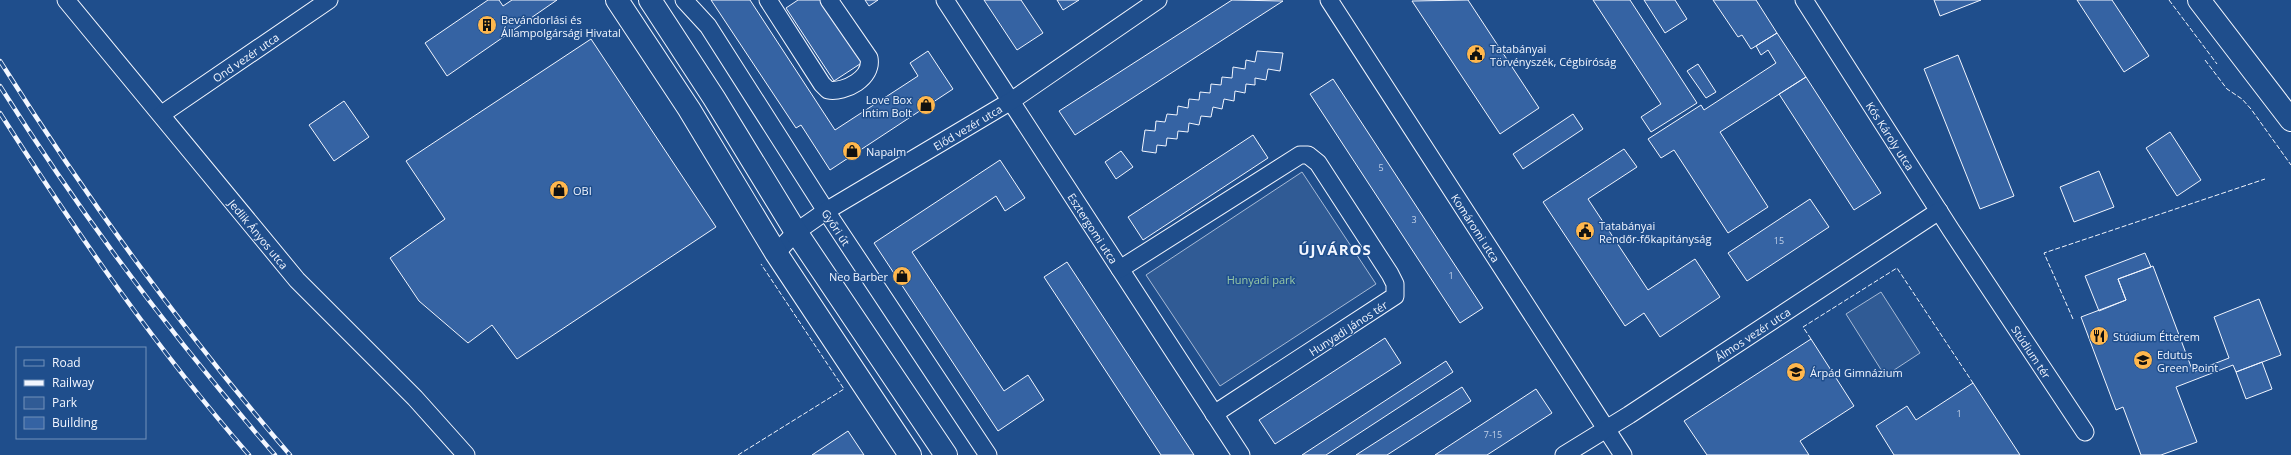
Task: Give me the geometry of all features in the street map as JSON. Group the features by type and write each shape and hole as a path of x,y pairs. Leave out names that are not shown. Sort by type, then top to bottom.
{"main road":[{"path":"617,0 689,109 776,252 910,455"},
{"path":"650,0 714,98 796,232 946,455"},
{"path":"2200,0 2291,120"}],"street":[{"name":"Jedlik Ányos utca","path":"66,0 162,114 297,280 415,398 466,455"},
{"name":"Ond vezér utca","path":"162,114 329,0"},
{"name":"Győri út","path":"684,0 708,26 826,211 988,455"},
{"path":"768,0 822,84 828,90 842,90 866,75 870,63 869,58 829,0"},
{"name":"Esztergomi utca","path":"945,0 1241,455"},
{"name":"Előd vezér utca","path":"776,252 796,232 826,211 1011,101 1158,0"},
{"name":"Komáromi utca","path":"1329,0 1623,455"},
{"name":"Kós Károly utca","path":"1804,0 1938,211 1978,271"},
{"name":"Hunyadi János tér","path":"1120,269 1300,154 1308,155 1318,163 1386,267 1395,284 1395,296 1214,414"},
{"name":"Álmos vezér utca","path":"1564,455 1607,429 1938,211"},
{"name":"Stúdium tér","path":"1978,271 2085,432"}],"green space":[{"name":"Hunyadi park","path":"1302,172 1376,284 1220,386 1146,275"},
{"path":"1881,292 1920,353 1885,376 1846,314"}],"building":[{"name":"Bevándorlási és Állampolgársági Hivatal","path":"488,0 499,0 503,6 512,0 557,0 447,76 425,43"},
{"path":"711,0 750,0 835,130 918,76 910,63 928,51 953,89 830,170 801,125 796,128"},
{"path":"798,0 823,0 863,62 834,81 786,8"},
{"path":"865,0 878,0 869,6"},
{"path":"984,0 1021,0 1043,33 1017,50"},
{"path":"1057,0 1079,0 1063,10"},
{"path":"1232,0 1283,1 1075,135 1059,111"},
{"name":"Tatabányai Törvényszék, Cégbíróság","path":"1468,0 1539,108 1500,134 1412,1"},
{"path":"1593,0 1630,0 1697,103 1651,132 1641,117 1661,104"},
{"path":"1644,0 1675,0 1687,19 1665,33"},
{"path":"1713,0 1756,0 1777,33 1751,49 1742,35 1738,37"},
{"path":"1934,0 1981,0 1940,16"},
{"path":"2077,0 2112,0 2149,56 2124,72"},
{"path":"1777,33 1806,77 1720,132 1768,207 1728,233 1674,150 1661,158 1648,139 1701,105 1704,110 1776,63 1768,50 1761,55 1756,46"},
{"name":"OBI","path":"591,39 716,227 517,359 492,325 468,343 419,301 390,258 445,219 406,161"},
{"path":"1257,51 1283,53 1280,71 1268,69 1266,80 1255,78 1255,85 1246,84 1245,93 1235,91 1234,101 1224,99 1222,109 1213,107 1211,117 1201,116 1199,125 1189,123 1188,132 1178,131 1177,139 1167,138 1166,146 1157,145 1156,153 1142,151 1145,130 1155,131 1156,121 1165,122 1167,114 1177,115 1178,106 1188,108 1189,99 1199,100 1200,92 1210,93 1211,84 1221,85 1222,77 1232,78 1233,67 1245,69 1246,60 1255,62"},
{"path":"1958,55 2014,196 1980,209 1924,69"},
{"path":"1698,64 1716,92 1706,98 1687,71"},
{"path":"1806,77 1881,193 1854,210 1779,94"},
{"path":"1333,79 1483,308 1460,323 1310,94"},
{"path":"344,101 369,137 334,161 309,125"},
{"path":"1573,114 1583,129 1523,169 1513,154"},
{"path":"2170,132 2201,180 2177,196 2146,148"},
{"path":"1253,135 1268,158 1143,240 1128,217"},
{"name":"Tatabányai Rendőr-főkapitányság","path":"1624,149 1637,167 1588,199 1648,290 1695,259 1720,297 1660,337 1644,313 1625,326 1543,202"},
{"path":"1121,151 1133,167 1116,179 1105,162"},
{"path":"1000,160 1025,198 1005,211 996,196 912,252 1004,391 1028,375 1044,400 998,431 874,243"},
{"path":"2099,171 2114,207 2074,222 2060,187"},
{"path":"1810,199 1829,227 1747,281 1728,253"},
{"path":"2145,253 2151,267 2118,279 2126,300 2099,311 2085,276"},
{"path":"1067,262 1194,455 1161,455 1044,277"},
{"name":"Edutus Green Point","path":"2153,266 2193,372 2229,358 2214,317 2259,299 2281,355 2236,372 2233,365 2176,387 2197,442 2161,455 2141,455 2123,407 2116,410 2081,317 2126,300 2118,279"},
{"path":"1385,338 1401,363 1275,444 1259,420"},
{"name":"Árpád Gimnázium","path":"1811,339 1854,406 1800,441 1809,455 1707,455 1684,421"},
{"path":"1446,361 1453,372 1326,455 1302,455"},
{"path":"2262,362 2272,389 2246,399 2236,372"},
{"name":"Árpád Gimnázium","path":"1973,383 2020,455 1894,455 1876,426 1907,406 1916,420"},
{"path":"1462,387 1471,401 1387,455 1356,455"},
{"path":"1536,389 1552,413 1487,455 1435,455"},
{"path":"848,431 864,455 812,455"}],"railway":[{"path":"0,61 102,214 174,312 250,408 290,455"},
{"path":"0,86 63,182 130,276 201,367 275,455"},
{"path":"0,113 58,202 149,331 249,455"}],"fence":[{"path":"2169,0 2217,64"},
{"path":"2205,60 2227,89 2242,99 2251,109 2291,165"},
{"path":"2073,319 2044,253 2265,179"},
{"path":"738,455 844,389 761,264"},
{"path":"1811,339 1803,327 1897,268 1973,383"}],"place":[{"name":"Bevándorlási és Állampolgársági Hivatal","path":"487,25"},
{"name":"Tatabányai Törvényszék, Cégbíróság","path":"1476,54"},
{"name":"Love Box Intim Bolt","path":"926,105"},
{"name":"Napalm","path":"852,151"},
{"name":"OBI","path":"559,190"},
{"name":"Tatabányai Rendőr-főkapitányság","path":"1585,231"},
{"name":"Neo Barber","path":"902,276"},
{"name":"Stúdium Étterem","path":"2099,336"},
{"name":"Edutus Green Point","path":"2143,360"},
{"name":"Árpád Gimnázium","path":"1796,372"}],"district":[{"name":"ÚJVÁROS","path":"1335,249"}]}
